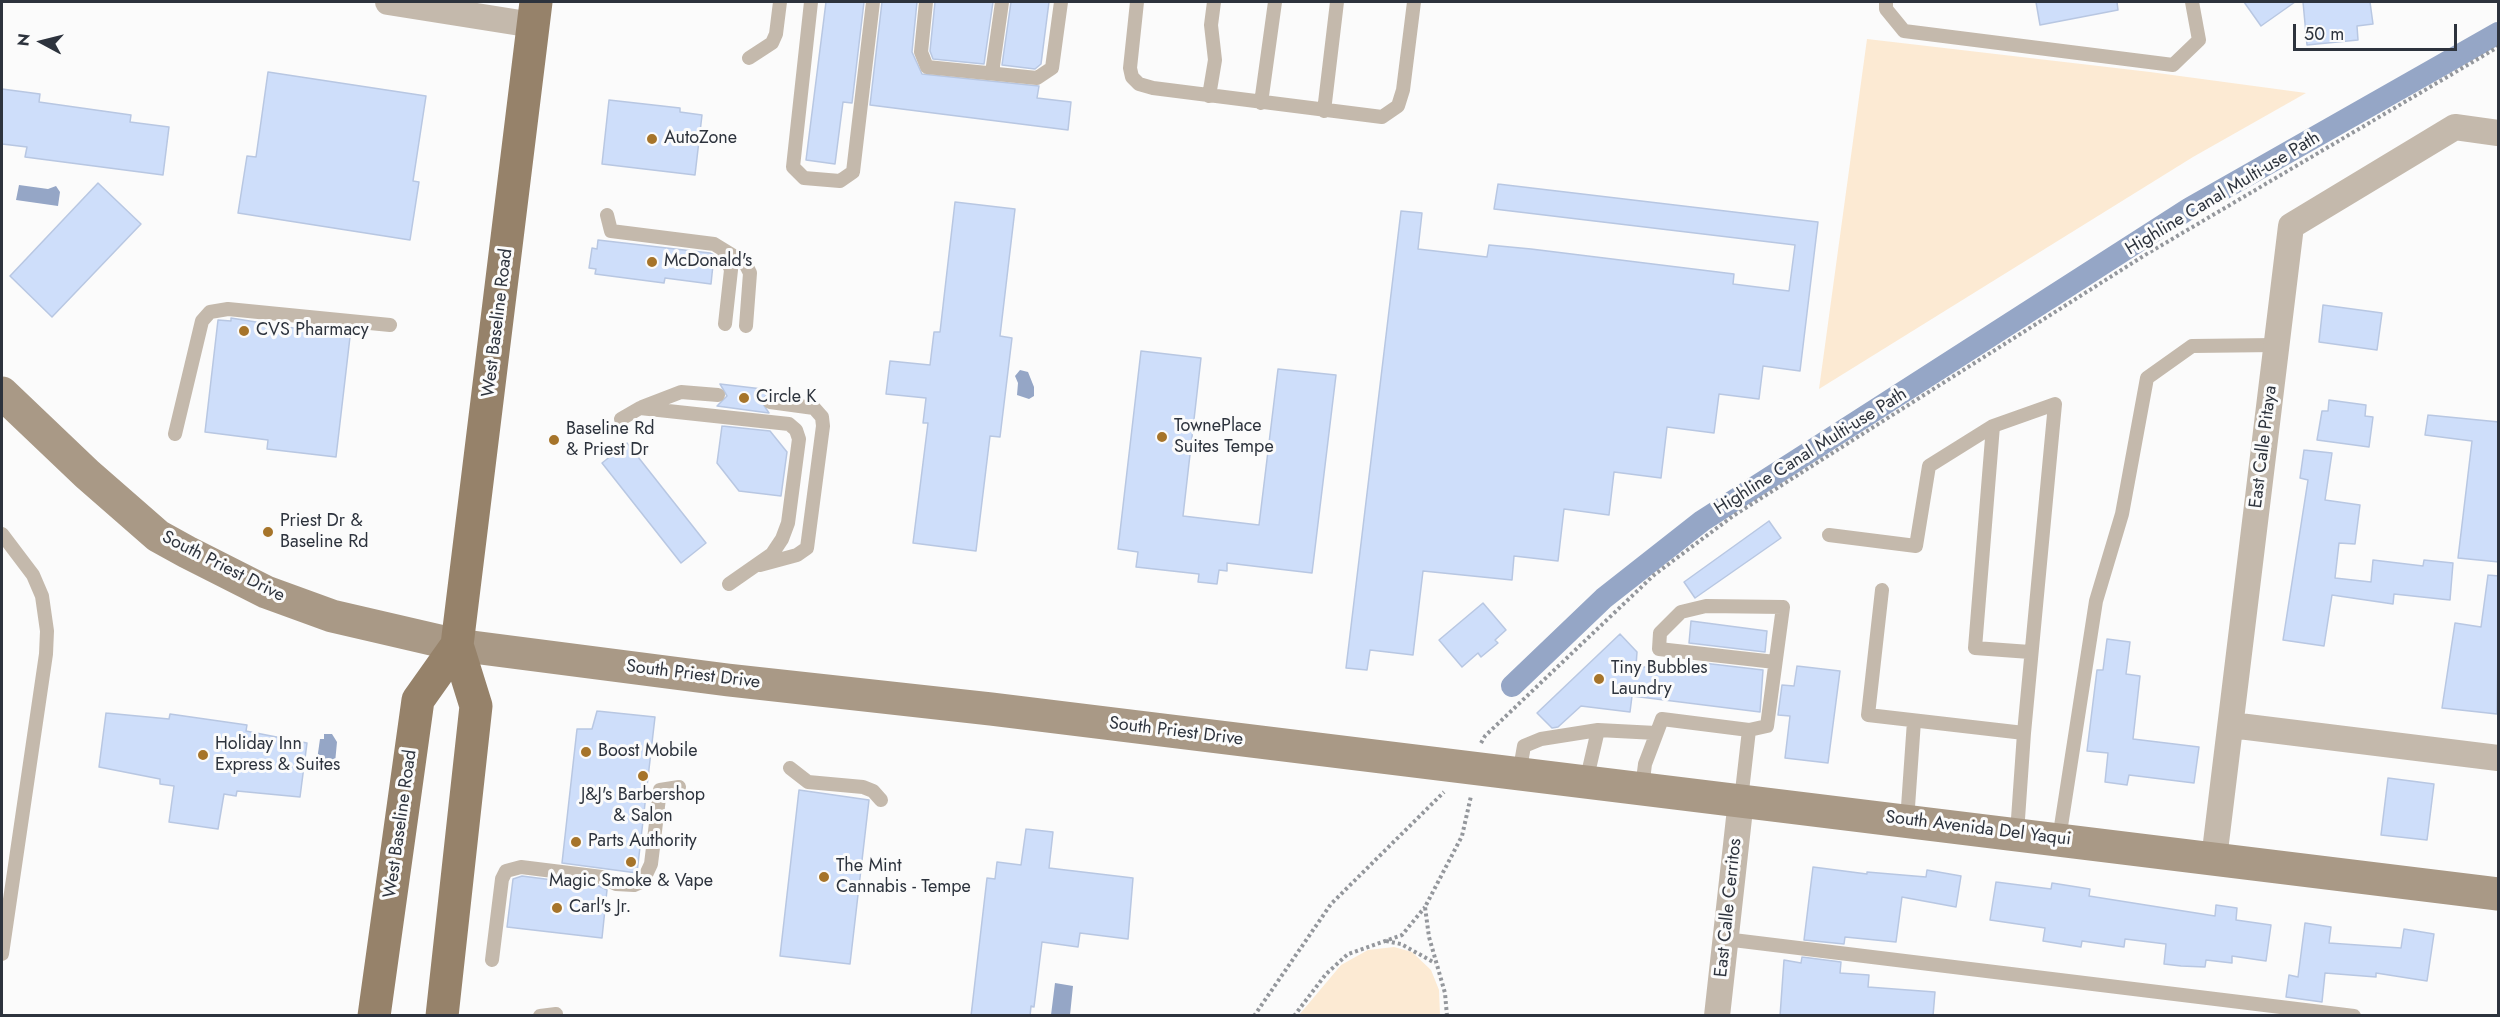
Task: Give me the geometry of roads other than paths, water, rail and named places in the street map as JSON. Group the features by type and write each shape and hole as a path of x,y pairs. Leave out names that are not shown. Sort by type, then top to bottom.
{"main road":[{"name":"West Baseline Road","path":"442,1016 476,706 457,645 535,13"},
{"name":"West Baseline Road","path":"375,1014 418,700 457,645"}],"street":[{"path":"388,2 535,13"},
{"name":"East Calle Pitaya","path":"2214,859 2291,226 2455,127 2499,132"},
{"name":"South Priest Drive","path":"2,393 87,474 158,536 266,592 332,616 457,645 728,680 992,709 1466,776"},
{"path":"2231,725 2499,758"},
{"name":"South Avenida Del Yaqui","path":"1466,776 1519,774 1642,788 2499,894"},
{"name":"East Calle Cerritos","path":"1717,1016 1741,800"}],"lane":[{"path":"749,58 772,43 776,34 780,2"},
{"path":"811,2 793,167 804,178 840,181 853,172 873,2"},
{"path":"926,2 921,52 927,67 1037,78 1052,68 1061,2"},
{"path":"992,73 1002,2"},
{"path":"1137,2 1130,68 1132,77 1139,84 1209,96 1382,117 1398,106 1404,90 1413,2"},
{"path":"1209,96 1215,60 1211,25 1214,2"},
{"path":"1261,103 1275,2"},
{"path":"1324,111 1337,2"},
{"path":"1886,2 1886,9 1904,31 2173,65 2199,40 2192,2"},
{"path":"607,214 611,231 714,244 745,263 750,273 746,326"},
{"path":"723,250 731,270 725,324"},
{"path":"175,434 202,321 210,312 228,309 390,325"},
{"path":"2059,839 2096,601 2122,514 2147,378 2192,346 2276,345"},
{"path":"621,419 640,408 681,392 718,395"},
{"path":"758,565 797,555 807,548 823,426 822,417 814,408 770,402"},
{"path":"1829,535 1916,546 1929,466 1993,426 2055,404 2030,652 2017,833"},
{"path":"640,408 789,424 796,430 799,439 789,523 772,554 729,584"},
{"path":"1993,426 1975,648 2030,652"},
{"path":"2,534 33,575 42,596 47,631 46,654 4,913 2,954"},
{"path":"1882,590 1868,715 2024,733"},
{"path":"1642,788 1645,764 1662,719 1749,730 1767,726 1783,607 1706,606 1681,612 1660,633 1659,649 1775,662"},
{"path":"1907,821 1914,721"},
{"path":"1519,774 1524,746 1541,739 1598,730 1656,733"},
{"path":"1586,782 1598,730"},
{"path":"1741,800 1749,730"},
{"path":"790,768 808,782 863,788 873,791 881,800"},
{"path":"492,960 502,879 506,871 521,867 602,877 616,884 634,885 643,881 651,864 660,790 679,787"},
{"path":"1725,939 2354,1016"},
{"path":"540,1016 556,1014"}],"water":[{"path":"19,185 48,189 56,186 60,192 58,206 16,200"},
{"path":"1020,370 1028,372 1034,387 1034,396 1029,399 1017,395 1018,383 1015,376"},
{"path":"324,734 332,734 337,742 335,763 325,769 317,760 320,739 324,739"},
{"path":"1055,983 1073,986 1070,1015 1051,1015"}],"waterway":[{"path":"1512,686 1604,598 1702,521 2190,208 2498,33"}],"place":[{"name":"AutoZone","path":"652,139"},
{"name":"McDonald's","path":"652,262"},
{"name":"CVS Pharmacy","path":"244,331"},
{"name":"Circle K","path":"744,398"},
{"name":"TownePlace Suites Tempe","path":"1162,437"},
{"name":"Baseline Rd & Priest Dr","path":"554,440"},
{"name":"Priest Dr & Baseline Rd","path":"268,532"},
{"name":"Tiny Bubbles Laundry","path":"1599,679"},
{"name":"Boost Mobile","path":"586,752"},
{"name":"Holiday Inn Express & Suites","path":"203,755"},
{"name":"J&J's Barbershop & Salon","path":"643,776"},
{"name":"Parts Authority","path":"576,842"},
{"name":"Magic Smoke & Vape","path":"631,862"},
{"name":"The Mint Cannabis - Tempe","path":"824,877"},
{"name":"Carl's Jr.","path":"557,908"}]}
